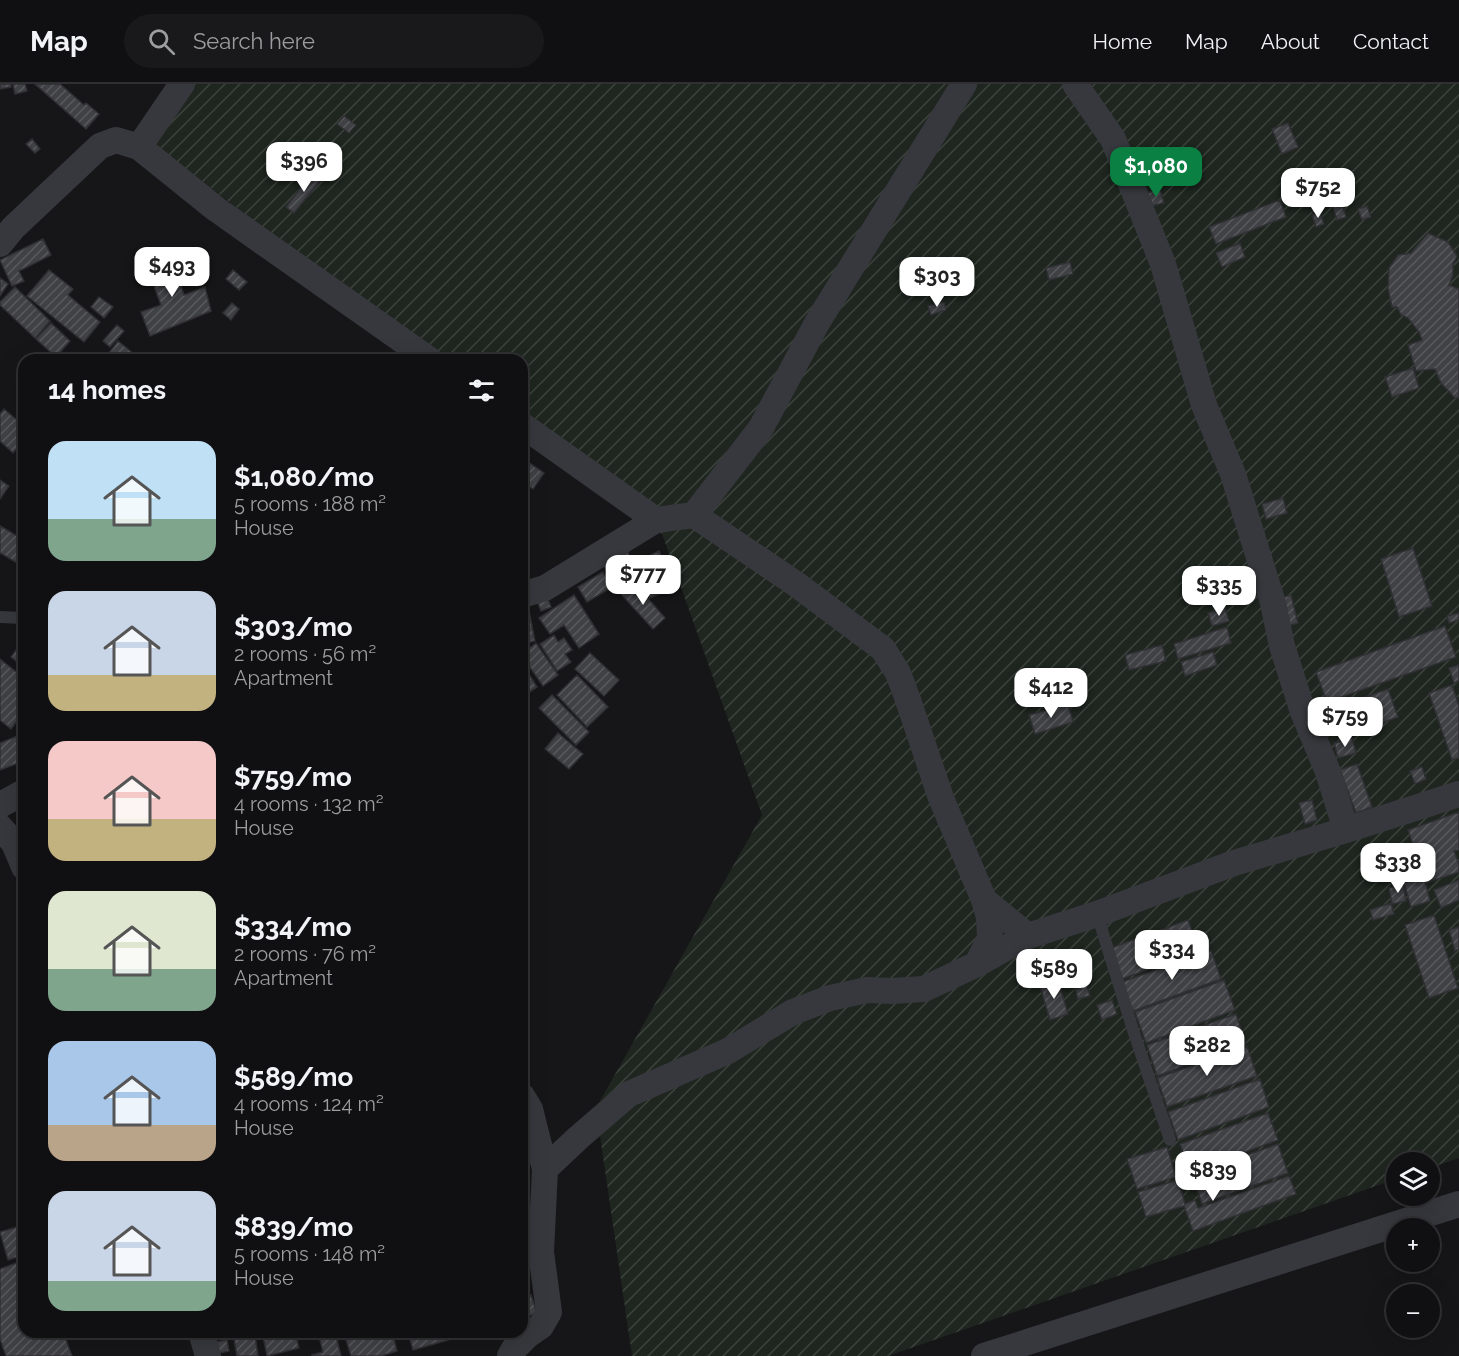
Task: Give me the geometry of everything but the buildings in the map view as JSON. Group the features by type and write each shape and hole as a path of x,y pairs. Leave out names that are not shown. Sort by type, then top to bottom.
{"street":[{"path":"139,147 182,84"},
{"path":"694,515 761,428 817,323 964,84"},
{"path":"1075,84 1113,139 1163,264 1204,405 1233,474 1273,603 1282,646 1303,712 1328,772 1346,830"},
{"path":"0,244 13,228 100,146 116,140 139,147 216,209 421,354"},
{"path":"528,429 656,520"},
{"path":"528,593 544,588 656,520 694,515 796,584 883,649 898,673 941,798 984,900 989,917 990,938 977,964"},
{"path":"545,1169 629,1094 728,1051 794,1012 830,998 867,990 924,989 1028,936 1097,914 1233,863 1459,794"},
{"path":"0,805 18,795"},
{"path":"0,827 14,843 18,853"},
{"path":"984,900 1028,936"},
{"path":"528,1106 545,1169 541,1252 549,1312 541,1326 528,1336"},
{"path":"984,1356 1031,1349 1459,1204"},
{"path":"203,1338 208,1356"},
{"path":"510,1356 526,1338"}],"lane":[{"path":"0,617 18,618"},
{"path":"1097,914 1170,1140"}],"shaded area":[{"path":"173,84 1459,84 1459,1158 1440,1165 1440,1152 1386,1152 1386,1182 888,1356 632,1356 596,1108 762,815 662,534 528,431 528,354 428,354 135,130"}]}
